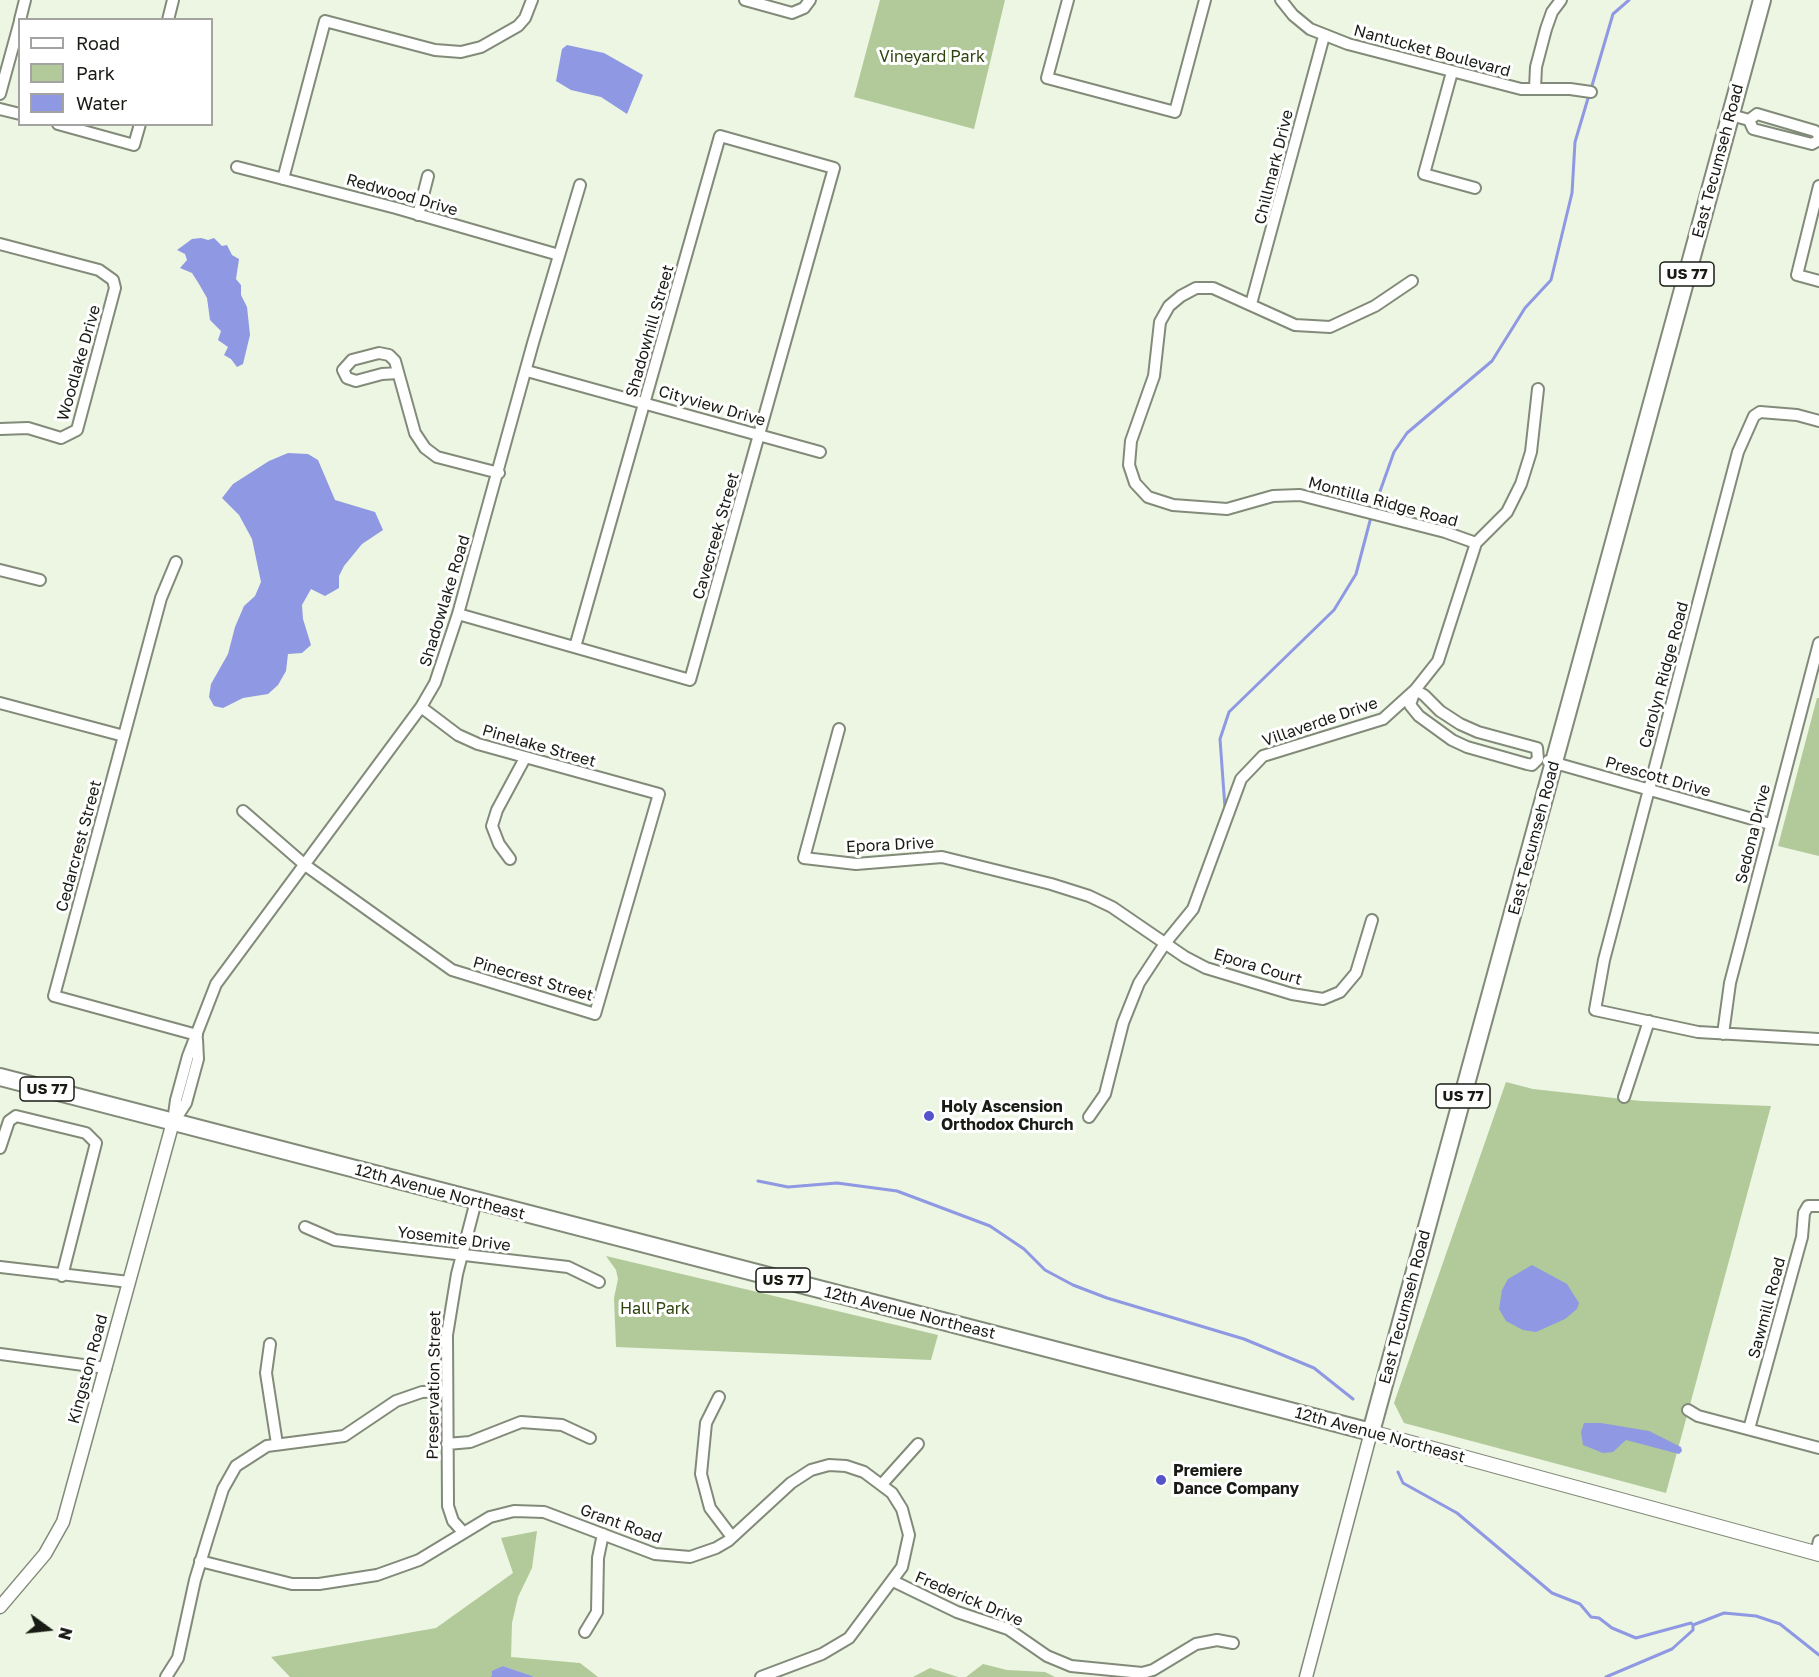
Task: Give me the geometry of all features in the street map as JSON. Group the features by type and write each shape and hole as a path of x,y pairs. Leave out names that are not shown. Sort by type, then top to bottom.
{"main road":[{"name":"East Tecumseh Road","path":"1371,1432 1546,761 1762,0"},
{"name":"12th Avenue Northeast","path":"0,1077 1818,1549"}],"street":[{"path":"20,18 25,0"},
{"path":"168,18 173,0"},
{"path":"283,179 325,21 435,50 461,52 481,46 518,26 525,18 532,0"},
{"path":"745,0 786,12 799,12 810,0"},
{"path":"1068,0 1047,78 1175,112 1205,0"},
{"name":"Nantucket Boulevard","path":"1281,0 1303,24 1324,36 1521,89 1591,92"},
{"path":"1535,88 1536,67 1546,29 1552,12 1561,0"},
{"path":"0,94 18,27"},
{"name":"Chillmark Drive","path":"1251,304 1324,36"},
{"path":"1452,72 1424,174 1475,188"},
{"path":"0,109 18,114"},
{"path":"1749,120 1757,114 1815,130 1819,135"},
{"path":"1731,115 1749,120"},
{"path":"1749,120 1753,129 1812,144 1819,140"},
{"path":"65,126 134,145 139,126"},
{"name":"Shadowhill Street","path":"575,647 720,136 834,168"},
{"name":"Redwood Drive","path":"237,167 559,255"},
{"name":"Cavecreek Street","path":"458,614 690,680 834,168"},
{"path":"418,215 428,176"},
{"name":"Shadowlake Road","path":"173,1122 186,1103 198,1059 197,1035 216,984 421,707 441,668 499,473 580,185"},
{"path":"1819,186 1797,275 1819,281"},
{"name":"Woodlake Drive","path":"0,244 99,270 112,280 114,297 77,430 61,438 28,428 0,429"},
{"path":"1251,304 1295,325 1330,327 1375,306 1412,281"},
{"name":"Montilla Ridge Road","path":"1251,304 1213,288 1196,288 1168,306 1160,322 1149,395 1131,441 1129,465 1135,483 1148,497 1173,505 1227,509 1273,496 1300,495 1445,532 1476,543"},
{"path":"398,373 382,374 356,381 347,378 343,370 352,360 384,353 393,358 398,373 416,434 425,448 445,460 499,473"},
{"name":"Cityview Drive","path":"526,371 820,453"},
{"name":"Villaverde Drive","path":"1089,1117 1105,1094 1123,1023 1139,983 1166,942 1193,909 1241,779 1263,756 1383,719 1415,690 1438,661 1476,543 1507,512 1521,484 1530,452 1538,389"},
{"name":"Carolyn Ridge Road","path":"1649,1022 1595,1010 1604,960 1738,452 1753,418 1764,412 1819,421"},
{"name":"Cedarcrest Street","path":"176,562 161,598 54,996 197,1035"},
{"path":"0,570 40,580"},
{"name":"Sedona Drive","path":"1723,1034 1730,983 1819,643"},
{"path":"1415,690 1460,724 1478,732 1537,748 1546,761 1527,764 1467,747 1452,740 1428,724 1410,705 1415,690"},
{"path":"0,704 124,736"},
{"name":"Pinelake Street","path":"421,707 466,740 659,794"},
{"name":"Epora Drive","path":"839,729 804,858 856,864 942,857 1089,896 1112,907 1166,942"},
{"path":"510,859 499,844 492,826 497,810 525,758"},
{"name":"Prescott Drive","path":"1546,761 1770,824"},
{"name":"Pinecrest Street","path":"305,865 452,970 596,1014 659,794"},
{"path":"243,811 305,865"},
{"name":"Epora Court","path":"1166,942 1185,957 1206,968 1292,994 1323,999 1340,992 1356,973 1372,920"},
{"path":"1624,1097 1649,1022 1685,1030 1723,1034 1819,1039"},
{"path":"0,1148 9,1121 16,1116 86,1133 96,1143 62,1276"},
{"name":"Kingston Road","path":"0,1607 32,1571 57,1537 69,1504 173,1122"},
{"name":"Preservation Street","path":"463,1532 453,1521 448,1506 446,1391 449,1311 476,1201"},
{"name":"Sawmill Road","path":"1749,1429 1802,1237 1804,1213 1808,1206 1819,1206"},
{"name":"Yosemite Drive","path":"305,1227 335,1240 568,1267 599,1281"},
{"path":"0,1267 129,1282"},
{"path":"270,1344 266,1373 277,1444"},
{"path":"0,1353 106,1368"},
{"path":"166,1677 178,1658 200,1562 229,1476 236,1466 255,1451 277,1444 344,1436 396,1401 422,1392 446,1391"},
{"path":"719,1397 706,1423 701,1474 710,1508 732,1537"},
{"path":"1688,1410 1698,1416 1819,1448"},
{"path":"447,1444 470,1442 521,1422 562,1425 590,1438"},
{"name":"East Tecumseh Road","path":"1306,1677 1371,1432"},
{"path":"883,1484 918,1444"},
{"name":"Grant Road","path":"200,1562 277,1582 319,1584 377,1575 404,1568 463,1532 500,1513 526,1511 544,1512 656,1554 683,1557 716,1548 732,1537 791,1483 819,1467 829,1465 855,1468 883,1484 902,1509 909,1536 905,1559 893,1581 856,1630 840,1644 822,1654 761,1677"},
{"path":"585,1632 597,1612 598,1558 603,1534"},
{"name":"Frederick Drive","path":"893,1581 957,1612 1008,1629 1047,1656 1071,1666 1142,1673 1153,1670 1196,1644 1218,1640 1233,1643"}],"green space":[{"name":"Vineyard Park","path":"880,0 1005,0 974,129 854,97"},
{"path":"1817,698 1819,698 1819,856 1778,846"},
{"path":"1506,1082 1533,1089 1641,1101 1771,1106 1666,1493 1404,1423 1394,1403"},
{"name":"Hall Park","path":"606,1256 938,1335 931,1360 616,1347 614,1298 618,1279 616,1270"},
{"path":"537,1531 532,1568 518,1597 512,1623 511,1657 580,1663 598,1677 534,1677 503,1666 491,1674 491,1677 290,1677 271,1657 436,1628 513,1573 501,1538"},
{"path":"983,1664 1007,1670 1045,1672 1055,1677 966,1677"},
{"path":"930,1668 958,1677 913,1677"}],"water":[{"path":"567,45 604,53 643,75 627,114 601,97 571,90 556,81 562,49"},
{"path":"214,238 222,246 227,245 232,255 239,259 236,279 241,285 241,295 247,307 250,335 243,364 237,367 231,359 224,355 228,347 218,340 221,331 210,320 207,298 199,284 192,273 180,268 187,260 185,254 177,250 192,239 208,240"},
{"path":"288,453 308,454 318,460 335,500 375,512 383,530 362,544 344,566 339,576 339,588 325,596 311,589 302,605 303,619 311,645 302,653 288,654 286,671 278,685 268,694 243,698 223,708 214,706 209,697 211,684 228,654 235,627 244,606 255,596 261,582 252,539 239,515 222,498 233,484 269,461"},
{"path":"1532,1265 1567,1284 1579,1303 1577,1309 1565,1319 1536,1332 1523,1330 1506,1321 1499,1309 1502,1290 1508,1279"},
{"path":"1584,1423 1601,1423 1649,1431 1681,1447 1682,1451 1679,1454 1626,1440 1613,1452 1603,1453 1583,1445 1581,1432"},
{"path":"503,1666 534,1677 491,1677 492,1671"}],"waterway":[{"path":"1591,89 1613,14 1629,0"},
{"path":"1373,511 1394,452 1407,433 1492,361 1525,308 1551,280 1572,193 1575,142 1589,95"},
{"path":"1225,808 1220,739 1229,712 1334,610 1356,574 1371,517"},
{"path":"758,1181 788,1187 837,1183 897,1191 990,1226 1024,1249 1045,1270 1073,1285 1107,1298 1244,1339 1314,1368 1353,1399"},
{"path":"1398,1472 1403,1483 1457,1513 1552,1593 1580,1604 1591,1617 1599,1618 1612,1628 1636,1638 1691,1623 1693,1625 1724,1613 1756,1616 1780,1624 1819,1655"},
{"path":"1606,1677 1672,1649 1693,1630 1693,1625"}],"place":[{"name":"Holy Ascension Orthodox Church","path":"929,1116"},
{"name":"Premiere Dance Company","path":"1161,1480"}]}
